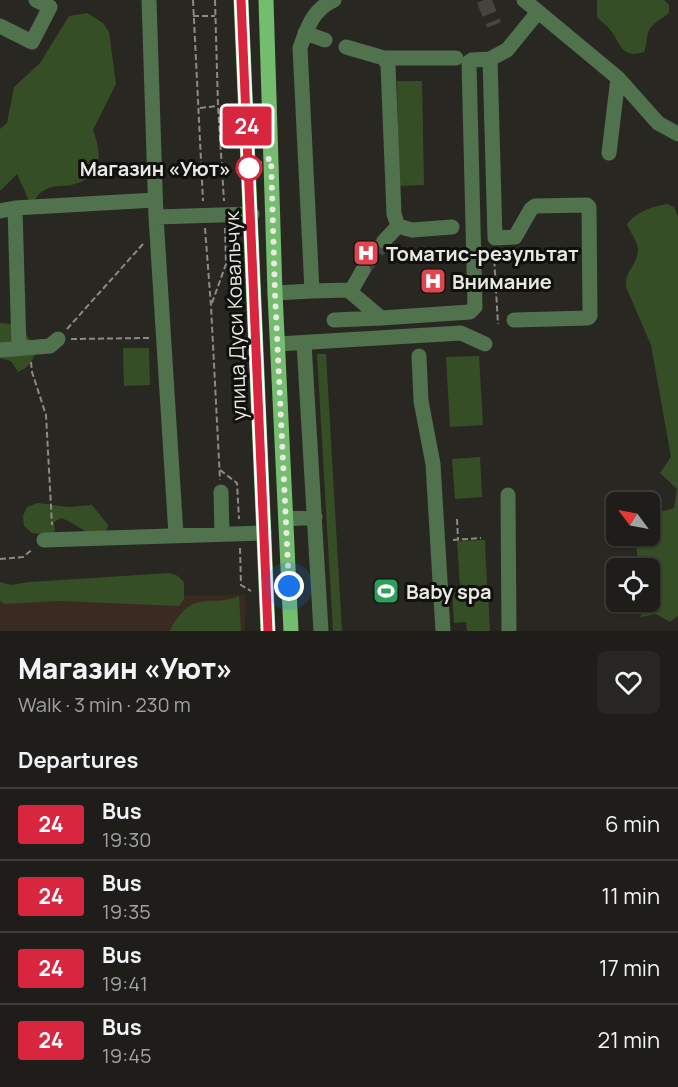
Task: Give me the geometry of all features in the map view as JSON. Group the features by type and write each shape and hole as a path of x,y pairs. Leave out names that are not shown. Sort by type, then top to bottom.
{"main road":[{"name":"улица Дуси Ковальчук","path":"241,0 252,214 268,631"},
{"name":"улица Дуси Ковальчук","path":"267,0 275,294 291,631"}],"street":[{"path":"0,26 32,42 50,7 36,0"},
{"path":"149,0 156,223 176,535"},
{"path":"312,291 300,48 308,26 321,5 334,0"},
{"path":"524,0 618,78 658,123 678,134"},
{"path":"334,320 474,310 469,62 490,59 507,50 538,12"},
{"path":"305,33 325,40"},
{"path":"346,47 384,58 456,58"},
{"path":"384,58 388,65 394,214 398,226"},
{"path":"490,59 495,238 515,237 535,206 587,205 589,207 590,316 588,318 514,320"},
{"path":"609,153 618,78"},
{"path":"25,348 7,210 155,200"},
{"path":"156,223 204,215 252,214"},
{"path":"398,226 412,230 452,227"},
{"path":"384,241 398,226"},
{"path":"351,291 363,270"},
{"path":"275,294 346,289 381,318"},
{"path":"278,344 461,333 485,344"},
{"path":"0,350 50,346 58,339"},
{"path":"304,343 321,631"},
{"path":"419,356 421,401 433,464 443,631"},
{"path":"221,492 222,534"},
{"path":"508,495 509,631"},
{"path":"286,519 315,517"},
{"path":"49,540 264,533"}],"path":[{"path":"193,0 221,492"},
{"path":"211,306 226,264 214,0"},
{"path":"193,16 215,16"},
{"path":"198,108 218,106"},
{"path":"58,339 156,223"},
{"path":"494,256 498,324"},
{"path":"58,339 164,338"},
{"path":"0,560 23,557 49,540 49,446 46,415 25,348"},
{"path":"457,519 458,539"},
{"path":"438,540 481,538"},
{"path":"441,590 484,587"}],"shaded area":[{"path":"245,595 245,631 0,631 0,596"}],"green space":[{"path":"597,0 664,0 669,5 669,13 649,30 644,52 631,54 623,49 597,17"},
{"path":"87,13 103,23 109,32 116,84 93,130 98,147 98,163 91,175 84,180 47,189 31,205 17,174 0,191 0,129 7,123 14,87 40,63 69,16"},
{"path":"397,81 422,81 424,185 399,186"},
{"path":"667,204 674,207 678,217 678,616 670,622 656,614 641,617 641,612 660,612 660,558 638,558 636,546 660,546 660,512 674,508 677,489 660,473 671,457 651,345 626,287 638,251 636,241 627,225 634,217 650,208"},
{"path":"0,323 12,325 22,331 36,349 30,364 18,372 11,361 0,358"},
{"path":"123,348 149,348 150,385 124,386"},
{"path":"317,354 326,354 342,631 333,631"},
{"path":"479,356 483,425 450,427 446,357"},
{"path":"480,457 482,497 455,499 452,459"},
{"path":"37,503 69,507 92,505 108,525 107,530 99,537 61,518 54,522 55,530 52,535 32,533 24,526 23,516 27,507"},
{"path":"485,540 487,585 460,587 457,541"},
{"path":"170,573 178,576 184,582 184,599 179,606 59,601 5,604 0,601 0,582 11,585"},
{"path":"488,589 490,631 467,631 466,622 454,623 452,591"},
{"path":"239,596 241,631 170,631 180,614 188,607 196,603"}],"tunnel":[{"path":"484,0 494,25"},
{"path":"363,270 384,241"}],"bus line":[{"name":"24","path":"241,0 252,214 268,631"}],"place":[{"name":"Магазин «Уют»","path":"249,168"},
{"name":"Томатис-результат","path":"366,253"},
{"name":"Внимание","path":"433,281"},
{"name":"Baby spa","path":"386,591"}],"route":[{"path":"249,168 271,158 289,586"}]}
